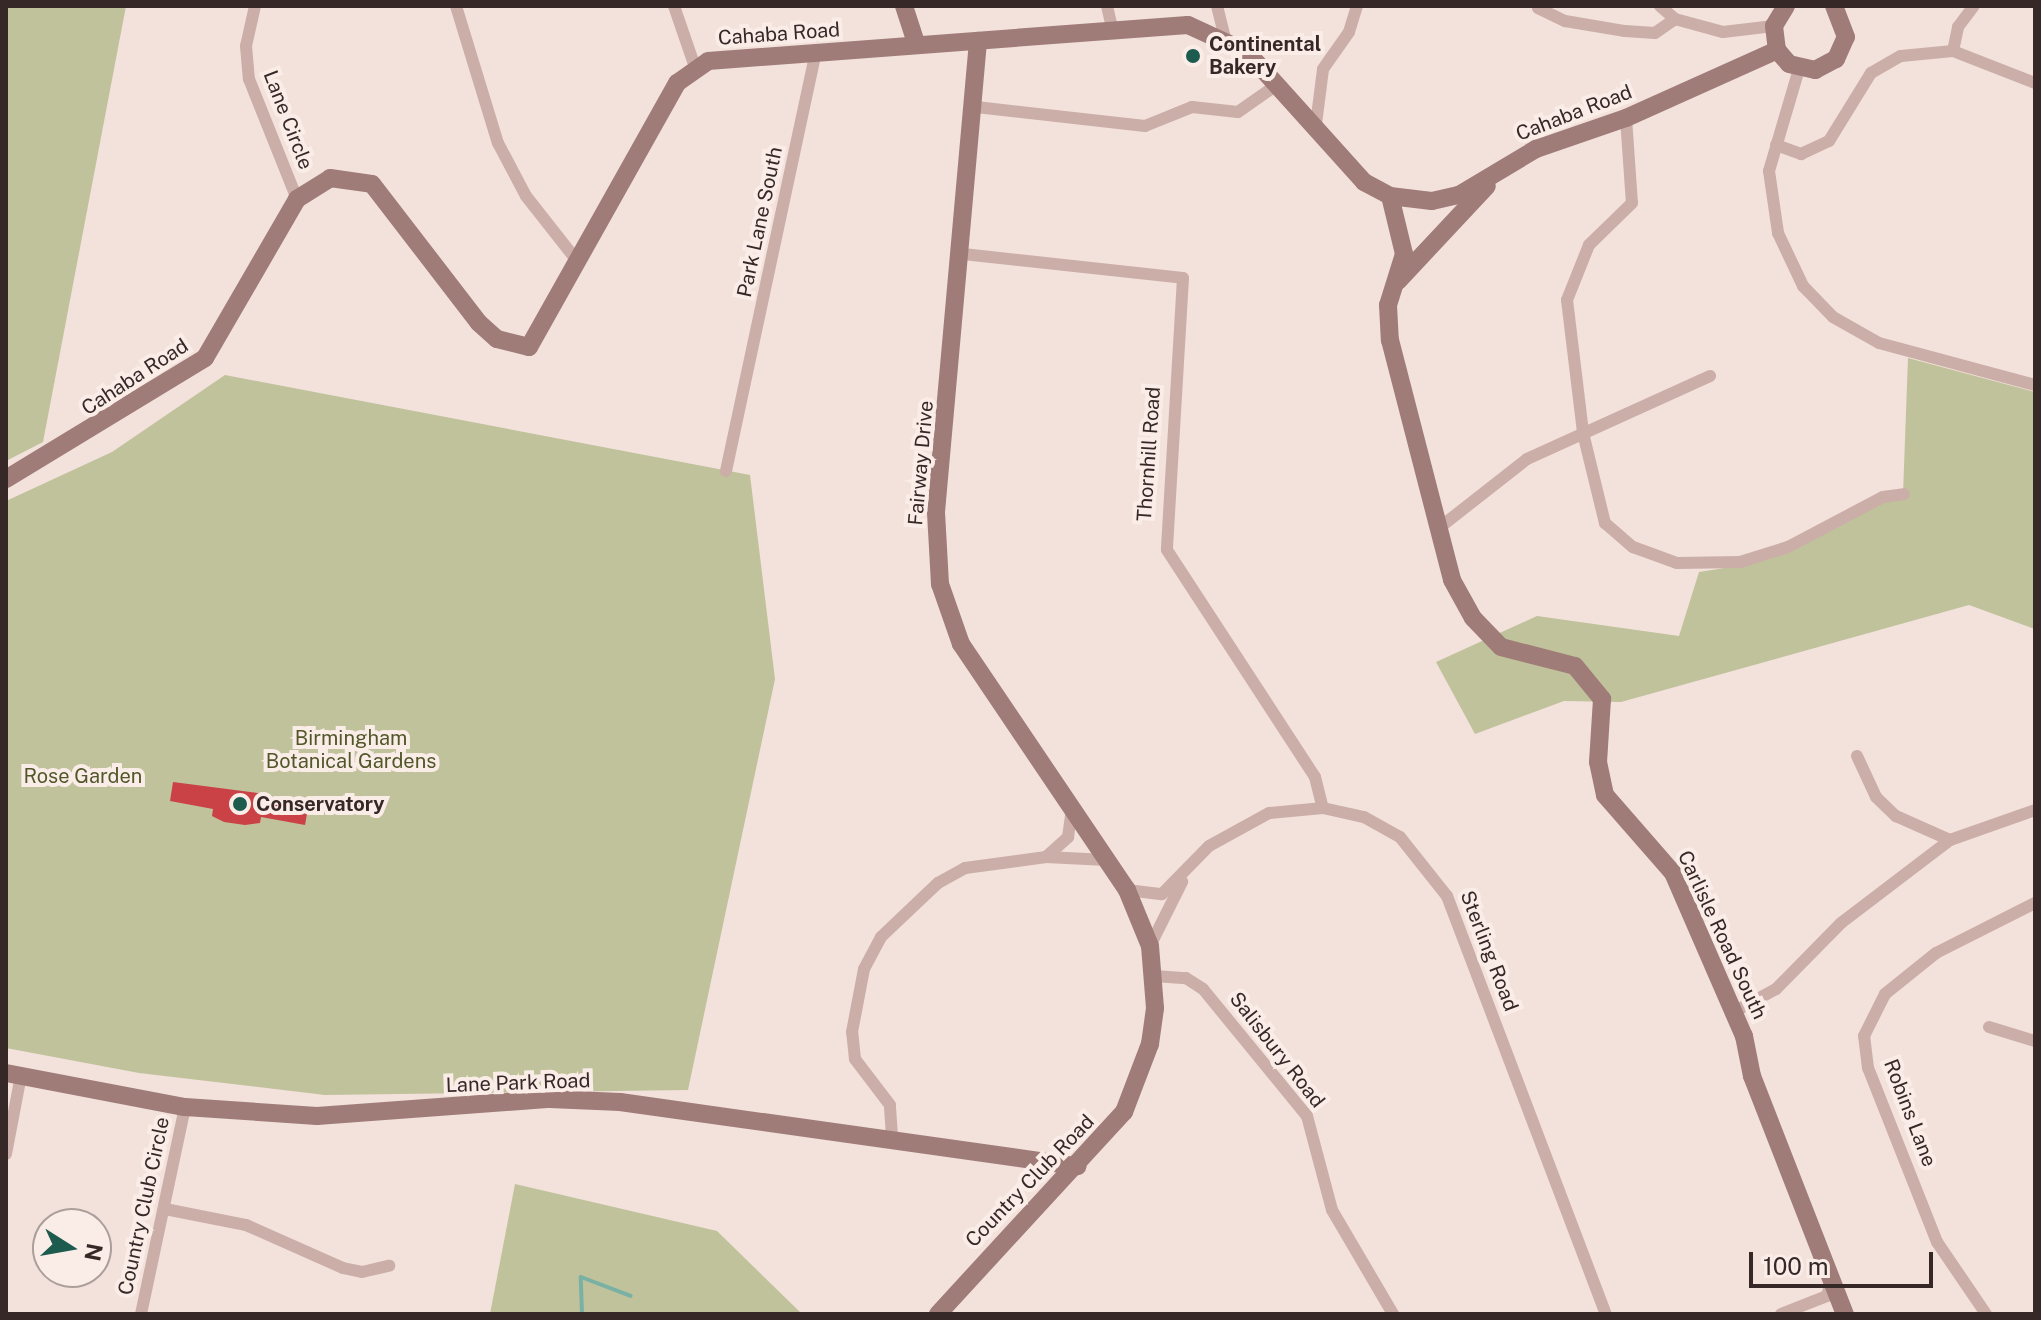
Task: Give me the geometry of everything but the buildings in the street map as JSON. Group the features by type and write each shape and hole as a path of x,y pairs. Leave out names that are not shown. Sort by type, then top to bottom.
{"street":[{"name":"Lane Circle","path":"255,6 246,46 249,79 297,199"},
{"path":"456,6 498,143 526,196 578,262"},
{"path":"674,6 695,67"},
{"path":"904,6 916,44"},
{"path":"1107,6 1112,28"},
{"path":"1217,6 1225,37"},
{"path":"1316,124 1323,69 1349,32 1357,6"},
{"path":"1660,6 1675,19 1723,32 1774,26"},
{"path":"1786,6 1774,26 1777,50 1799,69 1815,70 1836,59 1846,37 1842,9"},
{"path":"1953,51 1958,27 1974,6"},
{"path":"1538,8 1565,21 1625,31 1655,33 1675,19"},
{"name":"Cahaba Road","path":"6,479 205,358 297,199 330,178 372,184 479,323 497,339 529,347 677,83 695,67 764,53 815,56 916,44 1169,23 1225,37 1278,84 1364,182 1390,196 1432,201 1459,195 1536,149 1626,118 1777,50"},
{"name":"Fairway Drive","path":"978,41 976,107 963,254 936,512 940,584 961,644 1127,890 1150,946 1154,976"},
{"path":"1776,145 1801,154 1829,141 1871,73 1901,56 1953,51 2035,83"},
{"name":"Park Lane South","path":"726,471 815,56"},
{"path":"1799,69 1769,171 1778,233 1803,286 1833,317 1879,343 1943,364 2035,385"},
{"path":"976,107 1145,126 1192,107 1238,112 1278,84"},
{"path":"1626,118 1632,203 1589,245 1567,300 1583,433 1605,523 1633,547 1677,563 1740,562 1788,547 1883,497 1904,494"},
{"path":"1398,282 1505,166"},
{"name":"Carlisle Road South","path":"1390,196 1402,234 1398,282 1388,305 1390,340 1452,580 1473,618 1501,647 1575,666 1602,699 1598,762 1605,795 1673,873 1732,1013 1830,1285 1845,1314"},
{"name":"Thornhill Road","path":"963,254 1183,278 1167,550 1315,777 1323,808"},
{"path":"1439,528 1509,470 1710,376"},
{"path":"1857,756 1876,797 1896,816 1950,840"},
{"name":"Sterling Road","path":"1127,890 1162,894 1238,826 1269,813 1323,808 1364,817 1400,837 1447,896 1606,1314"},
{"path":"1046,857 1068,837 1072,809"},
{"path":"1732,1013 1776,989 1841,923 1950,840 2035,810"},
{"path":"892,1136 890,1105 855,1059 852,1032 864,969 881,937 938,883 965,868 1046,857 1107,860"},
{"name":"Sterling Road","path":"1150,946 1189,869"},
{"name":"Robins Lane","path":"1986,1314 1937,1242 1868,1068 1864,1036 1885,994 1936,953 2035,903"},
{"name":"Country Club Road","path":"938,1314 1078,1166 1124,1112 1150,1044 1154,976"},
{"name":"Salisbury Road","path":"1154,976 1186,978 1203,989 1307,1116 1332,1210 1393,1314"},
{"path":"1989,1027 2035,1041"},
{"path":"6,1154 13,1074"},
{"name":"Lane Park Road","path":"13,1074 185,1107 317,1116 550,1099 606,1102 892,1136 1078,1166"},
{"name":"Country Club Circle","path":"141,1314 185,1107"},
{"path":"165,1209 246,1225 343,1268 362,1272 389,1266"},
{"path":"1781,1314 1827,1296 1830,1285"}],"green space":[{"path":"6,6 126,6 43,442 6,461"},
{"path":"1908,358 2035,392 2035,629 1969,605 1621,702 1564,701 1475,734 1436,662 1537,616 1679,636 1699,572 1750,564 1903,494"},
{"name":"Birmingham Botanical Gardens","path":"225,375 750,475 775,679 688,1090 325,1095 139,1073 6,1048 6,501 112,452"},
{"path":"515,1184 717,1231 802,1314 490,1314"}],"waterway":[{"path":"582,1314 581,1277 631,1296"}],"place":[{"name":"Continental Bakery","path":"1193,56"},
{"name":"Conservatory","path":"240,804"}],"park label":[{"name":"Rose Garden","path":"83,776"}]}
